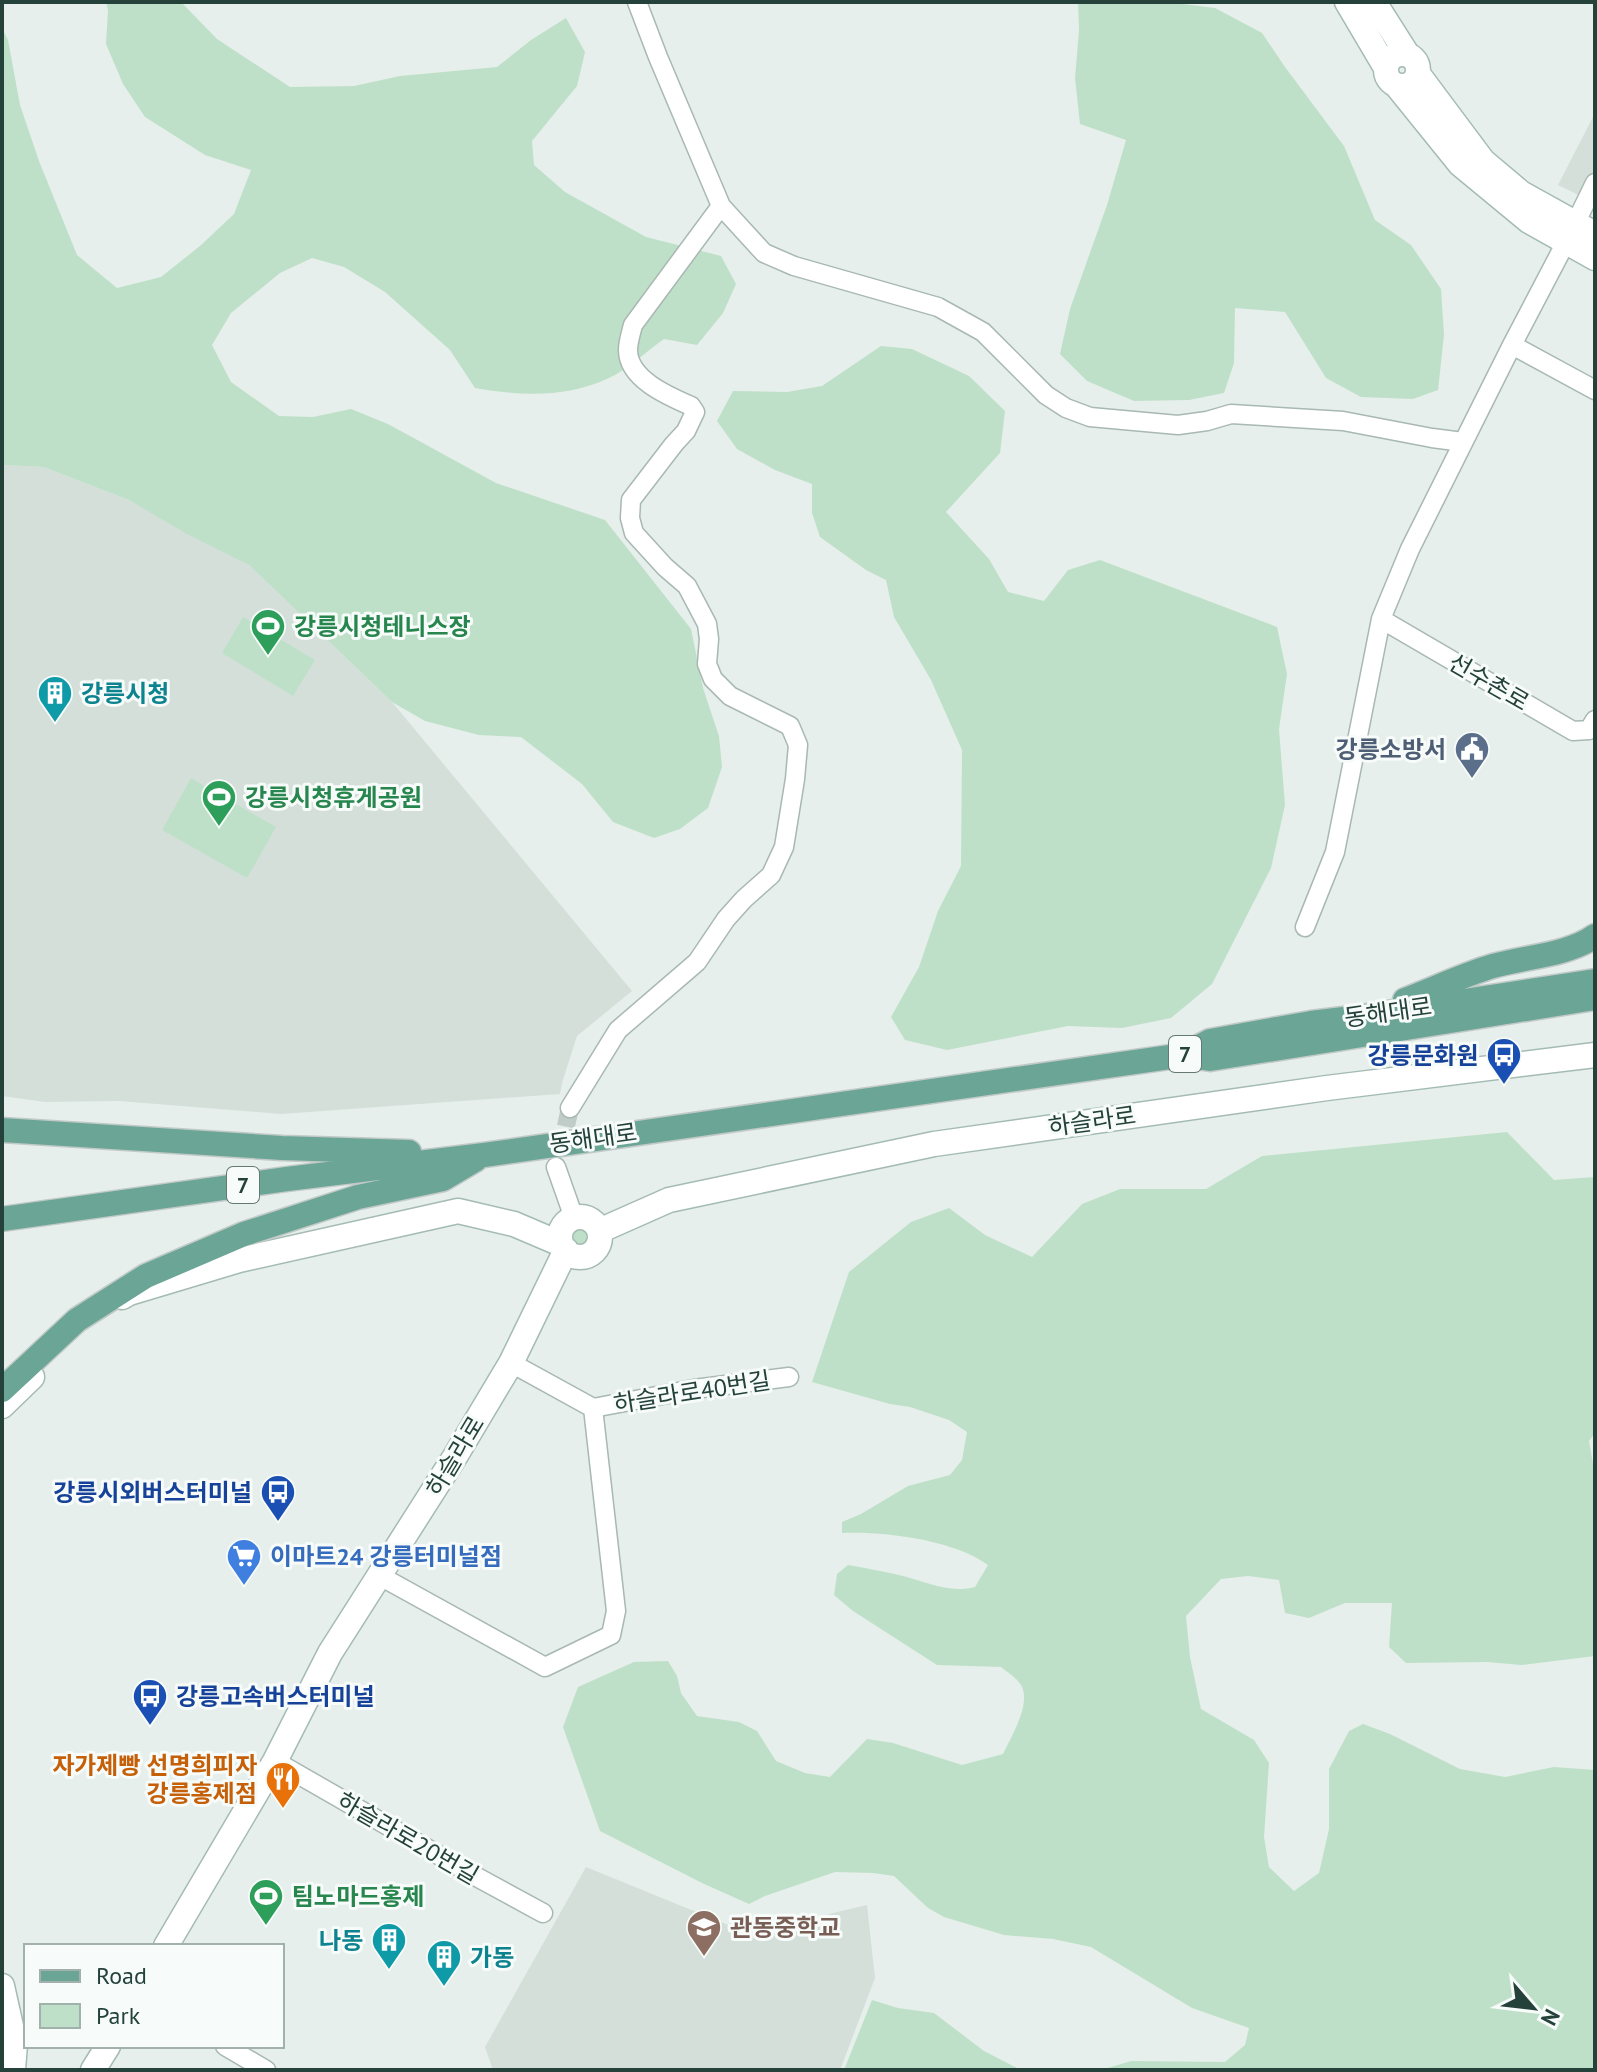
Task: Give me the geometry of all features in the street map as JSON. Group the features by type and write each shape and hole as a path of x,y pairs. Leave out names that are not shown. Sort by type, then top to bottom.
{"main road":[{"path":"1360,1017 1491,967 1568,949 1595,936"},
{"name":"동해대로","path":"1184,1055 1210,1041 1595,981"},
{"name":"동해대로","path":"2,1219 484,1155 1184,1055 1210,1059 1595,998"},
{"path":"2,1130 282,1148 484,1155"},
{"path":"2,1390 77,1320 146,1276 244,1234 358,1197 443,1179 484,1155"}],"street":[{"path":"637,2 721,206 764,253 794,266 938,307 961,318 983,332 1046,395 1066,408 1090,417 1178,425 1231,414 1343,421 1463,442"},
{"path":"1347,2 1402,70 1460,164 1529,221 1579,234 1595,258"},
{"path":"1374,2 1402,70"},
{"path":"1305,927 1335,852 1381,619 1410,549 1512,345 1579,234 1595,183"},
{"path":"570,1108 618,1030 697,962 726,919 771,875 784,847 798,745 790,726 730,696 713,679 707,664 707,624 687,586 634,533 630,518 631,500 686,431 695,412 691,406 646,381 631,366 627,348 633,325 721,206"},
{"path":"1512,345 1595,390"},
{"name":"선수촌로","path":"1381,619 1573,731 1589,730 1595,720"},
{"name":"하슬라로","path":"599,1231 669,1200 934,1144 1327,1088 1595,1055"},
{"path":"556,1167 574,1218"},
{"path":"2,1406 100,1311 129,1293 239,1260 458,1211 514,1224 579,1257 591,1254 599,1244 599,1231 592,1221 574,1218 564,1226 560,1238 564,1247"},
{"name":"하슬라로","path":"167,1944 275,1761 330,1653 511,1363 564,1247"},
{"path":"77,1320 110,1305"},
{"name":"하슬라로40번길","path":"511,1363 593,1408 694,1389 789,1377"},
{"path":"380,1576 545,1667 611,1635 616,1611 593,1408"},
{"name":"하슬라로20번길","path":"275,1761 543,1913"},
{"path":"2,1986 15,2044 13,2070"},
{"path":"93,2070 107,2048"},
{"path":"227,2048 244,2064 266,2070"}],"shaded area":[{"path":"1595,113 1595,203 1558,185"},
{"path":"2,465 43,467 129,500 249,565 392,702 632,991 577,1036 560,1094 281,1114 119,1101 45,1102 2,1096"},
{"name":"관동중학교","path":"586,1867 760,1938 867,1905 875,1978 840,2070 493,2070 485,2047"}],"green space":[{"path":"106,2 181,2 217,39 290,87 354,86 400,76 497,67 566,18 585,52 577,86 532,141 534,165 565,192 646,237 721,256 736,284 723,313 697,345 664,339 616,375 577,389 526,394 475,388 450,350 385,292 344,267 312,258 280,273 231,313 212,345 231,382 279,416 313,417 351,409 388,424 496,483 605,520 691,629 703,688 719,736 722,767 708,808 680,829 654,838 613,822 582,784 521,737 479,735 425,721 392,702 249,565 129,500 43,467 2,465 2,28 8,40 20,105 77,255 117,288 161,277 200,246 234,214 251,170 205,155 145,117 123,84 106,44"},
{"path":"1078,2 1167,2 1215,8 1262,33 1344,146 1375,220 1411,245 1441,289 1444,335 1438,390 1413,399 1361,397 1326,378 1285,312 1235,308 1234,363 1224,393 1189,400 1134,401 1087,381 1060,354 1070,309 1107,205 1126,140 1080,124 1075,78"},
{"path":"881,346 912,349 969,376 1005,411 1000,453 946,512 989,559 1008,592 1044,601 1068,570 1100,560 1277,627 1287,674 1279,729 1285,805 1271,868 1212,984 1171,1018 1122,1028 1068,1026 947,1050 905,1040 891,1017 919,967 938,911 961,866 962,750 931,680 894,617 886,580 866,570 820,537 812,513 812,484 775,470 737,449 717,421 733,391 787,392 822,386"},
{"name":"강릉시청테니스장","path":"243,617 315,660 293,696 222,653"},
{"name":"강릉시청휴게공원","path":"191,778 276,827 247,878 162,830"},
{"path":"1507,1132 1554,1180 1595,1177 1595,1433 1589,1441 1595,1466 1595,1656 1521,1665 1487,1662 1406,1663 1389,1647 1392,1603 1345,1603 1309,1618 1285,1613 1279,1580 1248,1576 1221,1579 1186,1616 1190,1657 1201,1709 1254,1740 1269,1763 1264,1837 1269,1867 1294,1891 1319,1873 1329,1829 1329,1769 1349,1731 1363,1724 1460,1769 1505,1777 1554,1767 1595,1770 1595,2070 1101,2070 1131,2061 1225,2062 1245,2045 1249,2028 1192,2008 1091,1947 1053,1939 1004,1935 944,1917 928,1908 894,1876 835,1872 749,1904 600,1831 563,1727 578,1687 634,1662 668,1661 677,1676 681,1693 697,1716 739,1722 757,1731 776,1761 805,1773 830,1777 867,1739 893,1743 962,1765 1003,1754 1024,1701 1021,1685 1014,1678 1001,1667 937,1665 853,1611 834,1595 837,1574 848,1565 937,1586 965,1589 975,1587 988,1565 974,1556 938,1543 878,1534 842,1533 842,1522 908,1486 950,1475 962,1460 967,1432 949,1420 812,1382 849,1272 911,1222 949,1208 985,1235 1032,1257 1082,1204 1120,1189 1206,1189 1262,1156"},
{"path":"580,1226 588,1229 591,1237 588,1245 580,1248 572,1245 569,1237 572,1229"},
{"path":"872,2000 898,2008 934,2013 984,2051 1021,2070 844,2070"}],"tunnel":[{"path":"560,1153 570,1108"}],"place":[{"name":"강릉시청테니스장","path":"268,657"},
{"name":"강릉시청","path":"55,724"},
{"name":"강릉소방서","path":"1472,780"},
{"name":"강릉시청휴게공원","path":"219,828"},
{"name":"강릉문화원","path":"1504,1086"},
{"name":"강릉시외버스터미널","path":"278,1523"},
{"name":"이마트24 강릉터미널점","path":"244,1587"},
{"name":"강릉고속버스터미널","path":"150,1727"},
{"name":"자가제빵 선명희피자 강릉홍제점","path":"283,1810"},
{"name":"팀노마드홍제","path":"266,1927"},
{"name":"관동중학교","path":"704,1958"},
{"name":"나동","path":"389,1971"},
{"name":"가동","path":"444,1988"}]}
